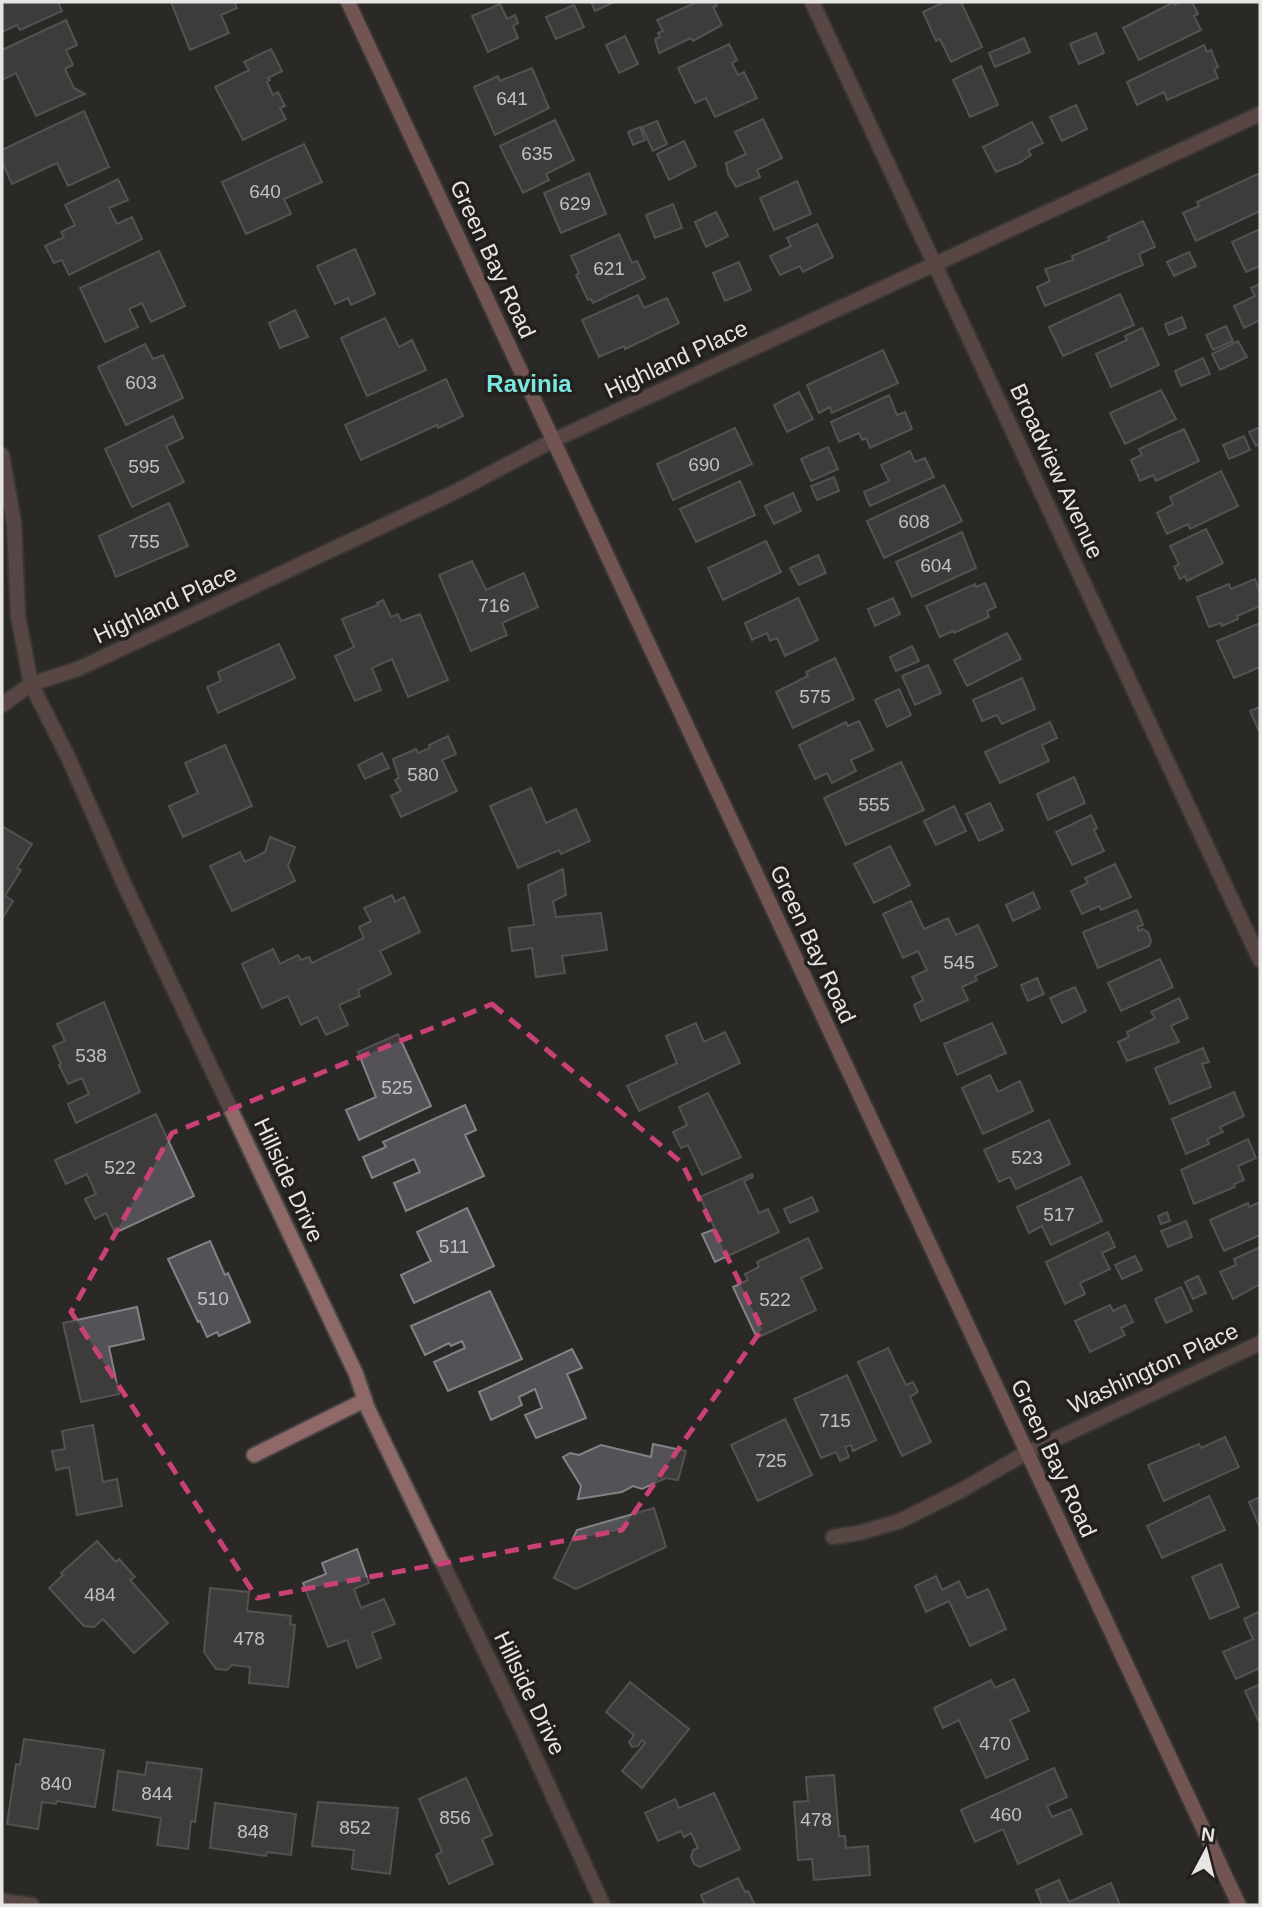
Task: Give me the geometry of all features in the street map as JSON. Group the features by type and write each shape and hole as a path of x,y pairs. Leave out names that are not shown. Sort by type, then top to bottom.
{"main road":[{"name":"Green Bay Road","path":"348,2 1239,1905"}],"street":[{"name":"Broadview Avenue","path":"812,2 1260,960"},
{"name":"Highland Place","path":"2,705 31,684 78,669 457,491 552,441 1260,114"},
{"name":"Hillside Drive","path":"2,455 14,523 18,616 31,684 68,757 131,899 603,1905"},
{"name":"Washington Place","path":"833,1538 900,1521 1026,1453 1260,1343"},
{"path":"254,1455 365,1400"},
{"path":"2,1901 33,1905"}],"highlighted area":[{"path":"492,1004 682,1163 762,1329 622,1530 257,1598 71,1312 172,1133"}],"building":[{"path":"2,2 58,2 62,11 20,30 17,25 2,32"},
{"path":"171,2 234,2 237,8 221,15 229,33 190,50"},
{"path":"591,2 614,2 595,11"},
{"path":"697,2 715,2 717,6 713,7 722,25 693,41 691,38 659,53 655,39 660,37 658,33 663,31 657,20"},
{"path":"944,2 961,2 982,47 951,62 940,39 936,41 923,12"},
{"path":"1174,2 1175,5 1192,2 1198,14 1194,16 1201,30 1139,60 1123,28"},
{"path":"500,4 507,19 515,15 518,23 513,26 518,38 488,52 472,16"},
{"path":"574,5 584,27 556,39 546,17"},
{"path":"66,20 77,45 66,50 73,65 65,69 74,88 85,94 36,116 16,73 2,80 2,50"},
{"path":"1096,33 1104,53 1079,64 1070,44"},
{"path":"625,36 638,64 619,73 606,45"},
{"path":"1024,38 1030,52 995,67 989,53"},
{"path":"729,44 737,60 732,63 738,75 744,72 757,98 715,117 706,98 695,103 678,68"},
{"path":"1204,45 1207,52 1211,50 1218,67 1214,69 1218,78 1167,100 1164,92 1137,105 1127,82"},
{"path":"271,49 282,71 268,78 270,80 267,82 273,95 278,92 285,106 280,108 286,119 243,140 215,87 249,70 244,62"},
{"path":"981,66 998,105 970,117 953,80"},
{"path":"532,68 549,108 495,135 474,87 498,76 500,81"},
{"path":"1076,105 1087,129 1062,141 1050,117"},
{"path":"84,111 109,167 68,186 57,163 12,184 2,162 2,150"},
{"path":"763,119 782,158 757,170 760,177 736,187 728,174 726,163 746,154 735,132"},
{"path":"555,120 574,160 546,174 549,180 523,193 500,146"},
{"path":"657,121 667,144 653,151 642,127"},
{"path":"1032,122 1043,143 1028,150 1031,155 1019,163 996,172 983,147"},
{"path":"640,127 645,140 633,145 628,132"},
{"path":"684,141 696,166 669,180 657,154"},
{"path":"304,144 322,182 284,199 291,214 246,234 222,182"},
{"path":"589,173 606,214 561,233 544,193"},
{"path":"1260,173 1260,211 1196,241 1183,213 1199,206 1197,202"},
{"path":"118,179 128,200 109,208 117,224 132,217 142,239 69,275 62,260 54,263 45,246 64,237 61,232 75,225 65,205"},
{"path":"797,181 811,214 774,230 760,198"},
{"path":"673,204 682,228 655,238 646,215"},
{"path":"716,212 728,236 706,247 695,222"},
{"path":"1143,221 1155,247 1139,254 1143,265 1045,306 1037,287 1050,281 1045,269 1073,260 1072,256 1110,240 1108,237"},
{"path":"817,224 833,257 803,272 800,266 780,275 770,256 791,246 787,238"},
{"path":"1260,229 1260,266 1246,272 1232,242"},
{"path":"619,234 632,263 637,261 645,278 593,303 591,299 588,300 576,275 579,273 571,256"},
{"path":"355,249 375,294 351,305 348,298 335,304 317,266"},
{"path":"159,251 185,306 151,322 142,303 129,309 138,327 105,342 80,288"},
{"path":"1189,252 1196,266 1174,276 1167,262"},
{"path":"739,262 751,290 725,301 713,273"},
{"path":"1260,284 1260,320 1244,328 1234,306 1255,296 1251,288"},
{"path":"1120,294 1134,325 1063,356 1049,327"},
{"path":"638,295 644,308 667,298 679,323 625,349 624,346 599,357 582,320"},
{"path":"295,310 308,337 280,348 269,323"},
{"path":"1182,317 1186,328 1169,335 1165,324"},
{"path":"385,318 399,347 412,340 426,370 367,396 341,338"},
{"path":"1226,326 1233,341 1213,350 1206,335"},
{"path":"1142,328 1159,365 1111,387 1096,354 1127,340 1125,336"},
{"path":"1238,341 1247,357 1220,370 1212,354"},
{"path":"145,344 153,359 163,355 183,398 126,425 98,367"},
{"path":"883,350 898,383 832,413 830,407 819,413 807,385"},
{"path":"1203,358 1210,374 1181,386 1175,371"},
{"path":"446,379 463,416 361,460 345,425"},
{"path":"1161,390 1176,419 1125,444 1110,413"},
{"path":"799,392 813,419 787,432 774,405"},
{"path":"889,395 897,415 905,412 912,429 870,448 866,438 862,440 859,433 839,442 831,422"},
{"path":"173,416 183,438 166,446 184,482 132,507 105,449"},
{"path":"1260,427 1260,444 1256,446 1249,432"},
{"path":"735,428 752,464 673,500 657,464"},
{"path":"1184,429 1199,461 1156,481 1153,475 1140,481 1131,460 1142,455 1139,449"},
{"path":"1244,436 1250,450 1229,459 1223,445"},
{"path":"828,447 838,469 811,481 801,459"},
{"path":"910,451 915,462 925,458 934,477 870,506 864,492 889,481 881,465"},
{"path":"1221,471 1238,506 1190,529 1188,524 1167,534 1157,513 1173,504 1170,497"},
{"path":"834,477 839,491 817,500 811,486"},
{"path":"740,481 755,515 696,542 680,509"},
{"path":"944,485 962,521 884,558 867,521"},
{"path":"793,493 801,511 774,524 765,506"},
{"path":"169,503 188,546 116,577 99,536"},
{"path":"1206,529 1223,563 1187,581 1185,576 1180,579 1174,567 1179,564 1170,546"},
{"path":"962,532 976,568 912,597 896,562"},
{"path":"766,541 781,572 723,600 708,568"},
{"path":"818,555 826,573 799,585 790,568"},
{"path":"472,561 486,590 524,573 538,607 502,623 507,635 471,651 439,575"},
{"path":"1255,579 1260,593 1260,606 1222,626 1221,623 1209,627 1197,597 1229,584 1231,589"},
{"path":"985,583 996,607 987,611 989,617 940,637 926,606 975,584 976,587"},
{"path":"798,598 818,640 785,656 777,638 770,641 767,633 752,640 745,623"},
{"path":"893,598 900,614 875,626 868,609"},
{"path":"383,600 391,617 398,614 401,621 420,614 448,680 408,697 392,659 372,668 381,690 355,701 335,656 354,647 342,619 378,605 377,603"},
{"path":"1260,623 1260,667 1234,678 1217,641"},
{"path":"1007,633 1021,659 967,686 954,660"},
{"path":"279,644 295,678 218,713 207,687 221,681 218,672"},
{"path":"912,646 919,661 896,671 890,657"},
{"path":"835,658 854,699 793,728 776,692 808,676 806,672"},
{"path":"928,665 941,693 915,705 902,676"},
{"path":"1022,678 1035,709 1002,724 997,715 982,721 973,700"},
{"path":"899,689 911,715 887,727 875,700"},
{"path":"1260,707 1260,733 1250,711"},
{"path":"859,721 873,750 851,760 856,771 832,783 827,773 815,779 799,745 846,722 848,726"},
{"path":"1050,722 1057,738 1042,745 1049,761 1000,783 985,752"},
{"path":"448,736 456,754 442,760 457,791 401,817 391,796 401,791 395,780 399,778 393,759 416,749 418,753 430,748 429,745"},
{"path":"225,745 252,806 183,837 169,806 198,793 185,763"},
{"path":"382,753 389,768 365,779 358,765"},
{"path":"901,762 924,810 846,845 824,798"},
{"path":"1074,777 1085,803 1048,820 1037,794"},
{"path":"531,788 546,823 576,809 590,841 561,854 559,850 518,868 490,806"},
{"path":"990,803 1003,830 979,841 966,814"},
{"path":"954,806 966,831 936,845 924,821"},
{"path":"1091,815 1097,828 1094,830 1104,851 1072,865 1056,832"},
{"path":"2,826 32,844 17,868 21,870 5,896 13,901 2,919"},
{"path":"270,837 295,847 288,866 295,881 232,911 210,866 240,852 245,862 265,852"},
{"path":"890,846 910,885 874,903 854,864"},
{"path":"1115,864 1131,897 1101,910 1099,906 1082,914 1071,891 1088,883 1085,878"},
{"path":"563,869 566,895 553,901 556,917 601,913 607,950 562,956 565,973 536,977 532,948 512,951 509,928 534,925 528,885"},
{"path":"1033,892 1040,908 1013,921 1006,905"},
{"path":"392,895 395,902 404,897 420,932 380,951 391,974 358,990 360,996 339,1005 348,1025 326,1035 317,1017 301,1025 288,996 262,1008 242,964 273,949 280,964 298,955 301,960 309,957 312,963 364,938 359,927 371,921 364,908"},
{"path":"911,901 924,929 948,918 956,935 978,925 997,966 975,976 977,980 962,987 968,1000 921,1021 914,1005 923,1000 912,977 927,970 918,951 903,958 883,914"},
{"path":"1137,910 1143,925 1137,927 1139,931 1142,929 1148,932 1151,941 1149,946 1098,968 1083,932"},
{"path":"1160,959 1173,987 1121,1011 1108,983"},
{"path":"1037,978 1044,994 1028,1001 1021,985"},
{"path":"1075,987 1086,1011 1062,1023 1050,998"},
{"path":"1179,998 1188,1018 1171,1026 1179,1042 1127,1061 1118,1042 1129,1037 1127,1032 1155,1018 1151,1012"},
{"path":"104,1002 140,1092 76,1123 68,1104 89,1094 82,1078 68,1084 59,1065 61,1064 53,1046 65,1041 57,1024"},
{"path":"696,1023 704,1042 725,1032 740,1063 639,1111 627,1086 677,1063 666,1036"},
{"path":"992,1023 1006,1053 957,1075 944,1044"},
{"path":"398,1034 431,1106 359,1140 346,1110 376,1097 358,1052"},
{"path":"1203,1048 1209,1062 1202,1064 1211,1087 1170,1104 1155,1068"},
{"path":"990,1075 998,1092 1020,1081 1033,1111 983,1134 962,1088"},
{"path":"1234,1092 1244,1116 1220,1127 1223,1132 1207,1139 1209,1144 1186,1154 1172,1119"},
{"path":"708,1093 741,1157 702,1175 688,1145 681,1148 673,1132 687,1125 679,1107"},
{"path":"465,1105 476,1130 465,1135 484,1176 406,1211 394,1183 420,1172 414,1159 372,1178 363,1157 386,1147 383,1142"},
{"path":"156,1114 194,1196 115,1233 106,1213 95,1219 85,1199 96,1194 87,1174 66,1184 55,1160"},
{"path":"1049,1120 1070,1164 1016,1189 1010,1177 999,1182 984,1150"},
{"path":"1248,1139 1256,1158 1238,1166 1244,1180 1234,1184 1235,1187 1194,1204 1181,1170"},
{"path":"752,1174 753,1177 744,1181 759,1213 768,1209 779,1232 715,1262 702,1234 715,1229 700,1197"},
{"path":"1081,1177 1102,1221 1051,1245 1042,1226 1029,1233 1017,1207"},
{"path":"812,1197 818,1211 790,1223 784,1209"},
{"path":"1260,1202 1260,1235 1224,1251 1210,1220 1248,1203 1249,1207"},
{"path":"467,1208 494,1266 414,1303 401,1275 431,1261 417,1232"},
{"path":"1167,1212 1170,1221 1161,1224 1158,1216"},
{"path":"1186,1221 1192,1237 1168,1247 1161,1231"},
{"path":"1108,1232 1115,1247 1102,1253 1110,1269 1080,1283 1085,1294 1065,1304 1046,1262"},
{"path":"808,1238 822,1268 801,1278 816,1310 757,1338 733,1287 748,1280 745,1274 759,1267 757,1262"},
{"path":"210,1241 250,1322 219,1336 217,1332 207,1337 168,1259"},
{"path":"1260,1247 1260,1284 1233,1299 1220,1272 1236,1265 1234,1259"},
{"path":"1135,1256 1142,1270 1122,1279 1115,1265"},
{"path":"1198,1276 1206,1293 1193,1299 1185,1282"},
{"path":"1181,1287 1192,1311 1166,1323 1155,1299"},
{"path":"490,1291 522,1359 448,1391 434,1362 465,1348 462,1341 451,1346 449,1343 425,1355 411,1326"},
{"path":"1110,1305 1113,1311 1125,1305 1133,1322 1121,1328 1125,1335 1090,1352 1075,1321"},
{"path":"137,1307 144,1339 109,1347 119,1394 81,1402 63,1323"},
{"path":"888,1348 906,1385 913,1382 918,1392 910,1397 931,1442 902,1456 858,1362"},
{"path":"572,1349 582,1368 567,1374 586,1418 536,1438 525,1415 542,1408 535,1389 519,1397 522,1405 491,1420 479,1392"},
{"path":"847,1375 876,1440 853,1451 851,1445 845,1447 849,1457 840,1461 836,1452 821,1458 794,1399"},
{"path":"785,1419 812,1475 758,1501 731,1445"},
{"path":"93,1425 103,1482 117,1479 122,1506 77,1515 69,1467 56,1470 52,1451 65,1449 62,1431"},
{"path":"1225,1437 1239,1467 1164,1501 1148,1465 1199,1444 1201,1448"},
{"path":"653,1444 686,1451 678,1480 666,1478 642,1489 633,1486 622,1492 578,1499 581,1486 563,1457 570,1453 579,1455 601,1445 651,1457"},
{"path":"1209,1496 1225,1530 1162,1558 1147,1526"},
{"path":"1260,1497 1260,1528 1249,1502"},
{"path":"654,1508 666,1547 576,1589 554,1578 577,1530"},
{"path":"97,1541 116,1562 119,1559 135,1577 130,1580 168,1623 134,1653 103,1619 94,1627 84,1626 49,1588 63,1575 61,1573"},
{"path":"357,1549 369,1583 354,1589 361,1608 384,1599 395,1624 372,1633 381,1658 357,1668 347,1640 328,1647 303,1583 326,1574 322,1563"},
{"path":"1221,1564 1239,1607 1210,1619 1192,1577"},
{"path":"936,1576 942,1590 959,1581 967,1598 988,1589 1006,1629 970,1646 949,1601 926,1612 915,1586"},
{"path":"210,1588 249,1592 247,1611 291,1616 290,1624 295,1625 288,1687 249,1683 250,1667 232,1665 227,1670 216,1669 204,1652"},
{"path":"1260,1611 1260,1668 1236,1679 1223,1652 1253,1639 1244,1619"},
{"path":"1014,1679 1029,1711 1010,1720 1028,1759 986,1778 959,1720 943,1728 934,1708 991,1680 995,1688"},
{"path":"630,1682 689,1729 642,1788 622,1771 645,1743 642,1740 638,1746 632,1747 629,1742 634,1735 606,1712"},
{"path":"1260,1684 1260,1718 1258,1720 1245,1691"},
{"path":"24,1739 104,1750 95,1807 57,1801 56,1804 42,1802 38,1829 7,1824 16,1764 20,1765"},
{"path":"147,1762 202,1769 195,1822 191,1821 188,1849 157,1845 161,1818 113,1810 118,1771 145,1775"},
{"path":"1054,1768 1067,1797 1047,1806 1052,1817 1071,1809 1082,1834 1018,1864 1003,1829 975,1842 961,1810"},
{"path":"834,1775 839,1836 845,1836 846,1848 868,1846 870,1875 814,1880 812,1859 798,1860 794,1802 808,1801 806,1777"},
{"path":"466,1778 492,1835 482,1839 493,1864 449,1884 436,1855 442,1852 419,1799"},
{"path":"714,1793 740,1849 700,1867 694,1864 691,1857 693,1850 698,1848 691,1833 684,1837 681,1831 658,1841 645,1813 675,1799 679,1808"},
{"path":"318,1802 398,1808 390,1874 352,1869 354,1850 312,1846"},
{"path":"215,1803 296,1814 291,1855 267,1852 266,1856 210,1848"},
{"path":"738,1878 755,1905 705,1905 701,1895"},
{"path":"1059,1880 1069,1902 1111,1883 1120,1905 1042,1905 1036,1890"}],"district":[{"name":"Ravinia","path":"529,383"}]}
